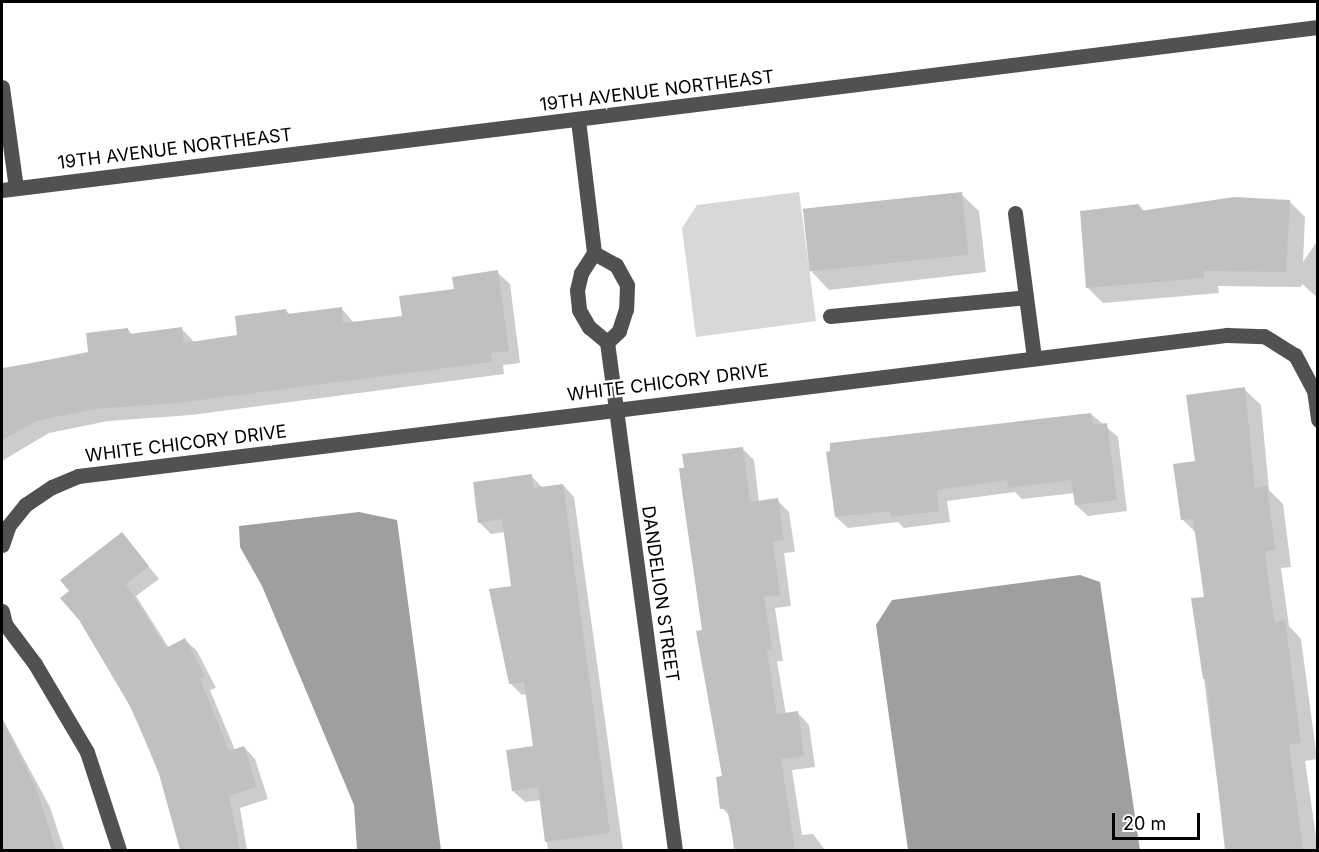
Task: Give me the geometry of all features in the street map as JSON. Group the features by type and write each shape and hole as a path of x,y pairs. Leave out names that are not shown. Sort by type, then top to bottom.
{"street":[{"name":"19TH AVENUE NORTHEAST","path":"9,189 1317,27"},
{"path":"2,87 9,189"},
{"path":"578,120 594,253 581,273 577,290 579,310 589,327 607,342 619,331 626,309 627,285 616,265 594,253"},
{"path":"1016,213 1034,357"},
{"path":"830,316 1026,297"},
{"name":"WHITE CHICORY DRIVE","path":"2,545 9,525 25,505 52,487 78,477 1034,357 1227,335 1264,336 1295,355 1314,390 1317,420"},
{"name":"DANDELION STREET","path":"607,342 675,850"},
{"path":"2,612 5,624 35,664 87,752 119,850"}],"shaded area":[{"path":"799,192 816,321 696,337 682,228 697,205"},
{"path":"359,512 397,520 441,850 357,850 354,805 262,586 240,547 239,526"},
{"path":"1080,575 1100,582 1140,850 908,850 876,625 892,600"}],"building":[{"path":"962,192 969,255 809,271 803,209"},
{"path":"1234,197 1290,200 1286,272 1204,271 1204,278 1086,288 1080,211 1139,204 1140,211"},
{"path":"498,270 509,351 491,353 492,362 178,403 95,409 36,421 2,440 2,369 88,352 86,333 128,328 129,334 182,327 184,343 237,335 235,316 286,309 287,314 342,307 343,323 402,316 399,296 454,289 452,277"},
{"path":"1245,387 1255,488 1267,486 1270,508 1275,550 1265,552 1273,614 1275,622 1285,620 1301,743 1289,744 1303,850 1225,850 1206,679 1203,679 1191,598 1204,597 1193,519 1181,520 1173,464 1195,461 1186,395"},
{"path":"1091,413 1093,425 1107,423 1117,500 1075,505 1071,480 1008,488 1007,480 937,490 939,511 891,517 890,511 835,517 826,452 830,451 830,443"},
{"path":"743,447 750,502 778,498 784,540 773,542 780,595 764,597 772,649 767,650 777,714 798,711 804,756 781,759 795,850 735,850 727,808 720,809 716,777 722,776 696,631 702,630 679,468 684,468 682,454"},
{"path":"532,474 533,488 563,484 610,833 545,842 538,787 512,791 506,750 533,746 524,682 509,684 489,589 511,586 502,519 478,523 473,482"},
{"path":"122,532 149,566 126,584 166,648 185,638 205,676 200,679 229,751 244,746 257,787 229,796 240,850 180,850 159,774 133,711 79,620 60,598 69,591 60,580"},
{"path":"2,718 38,793 56,850 2,850"}]}
